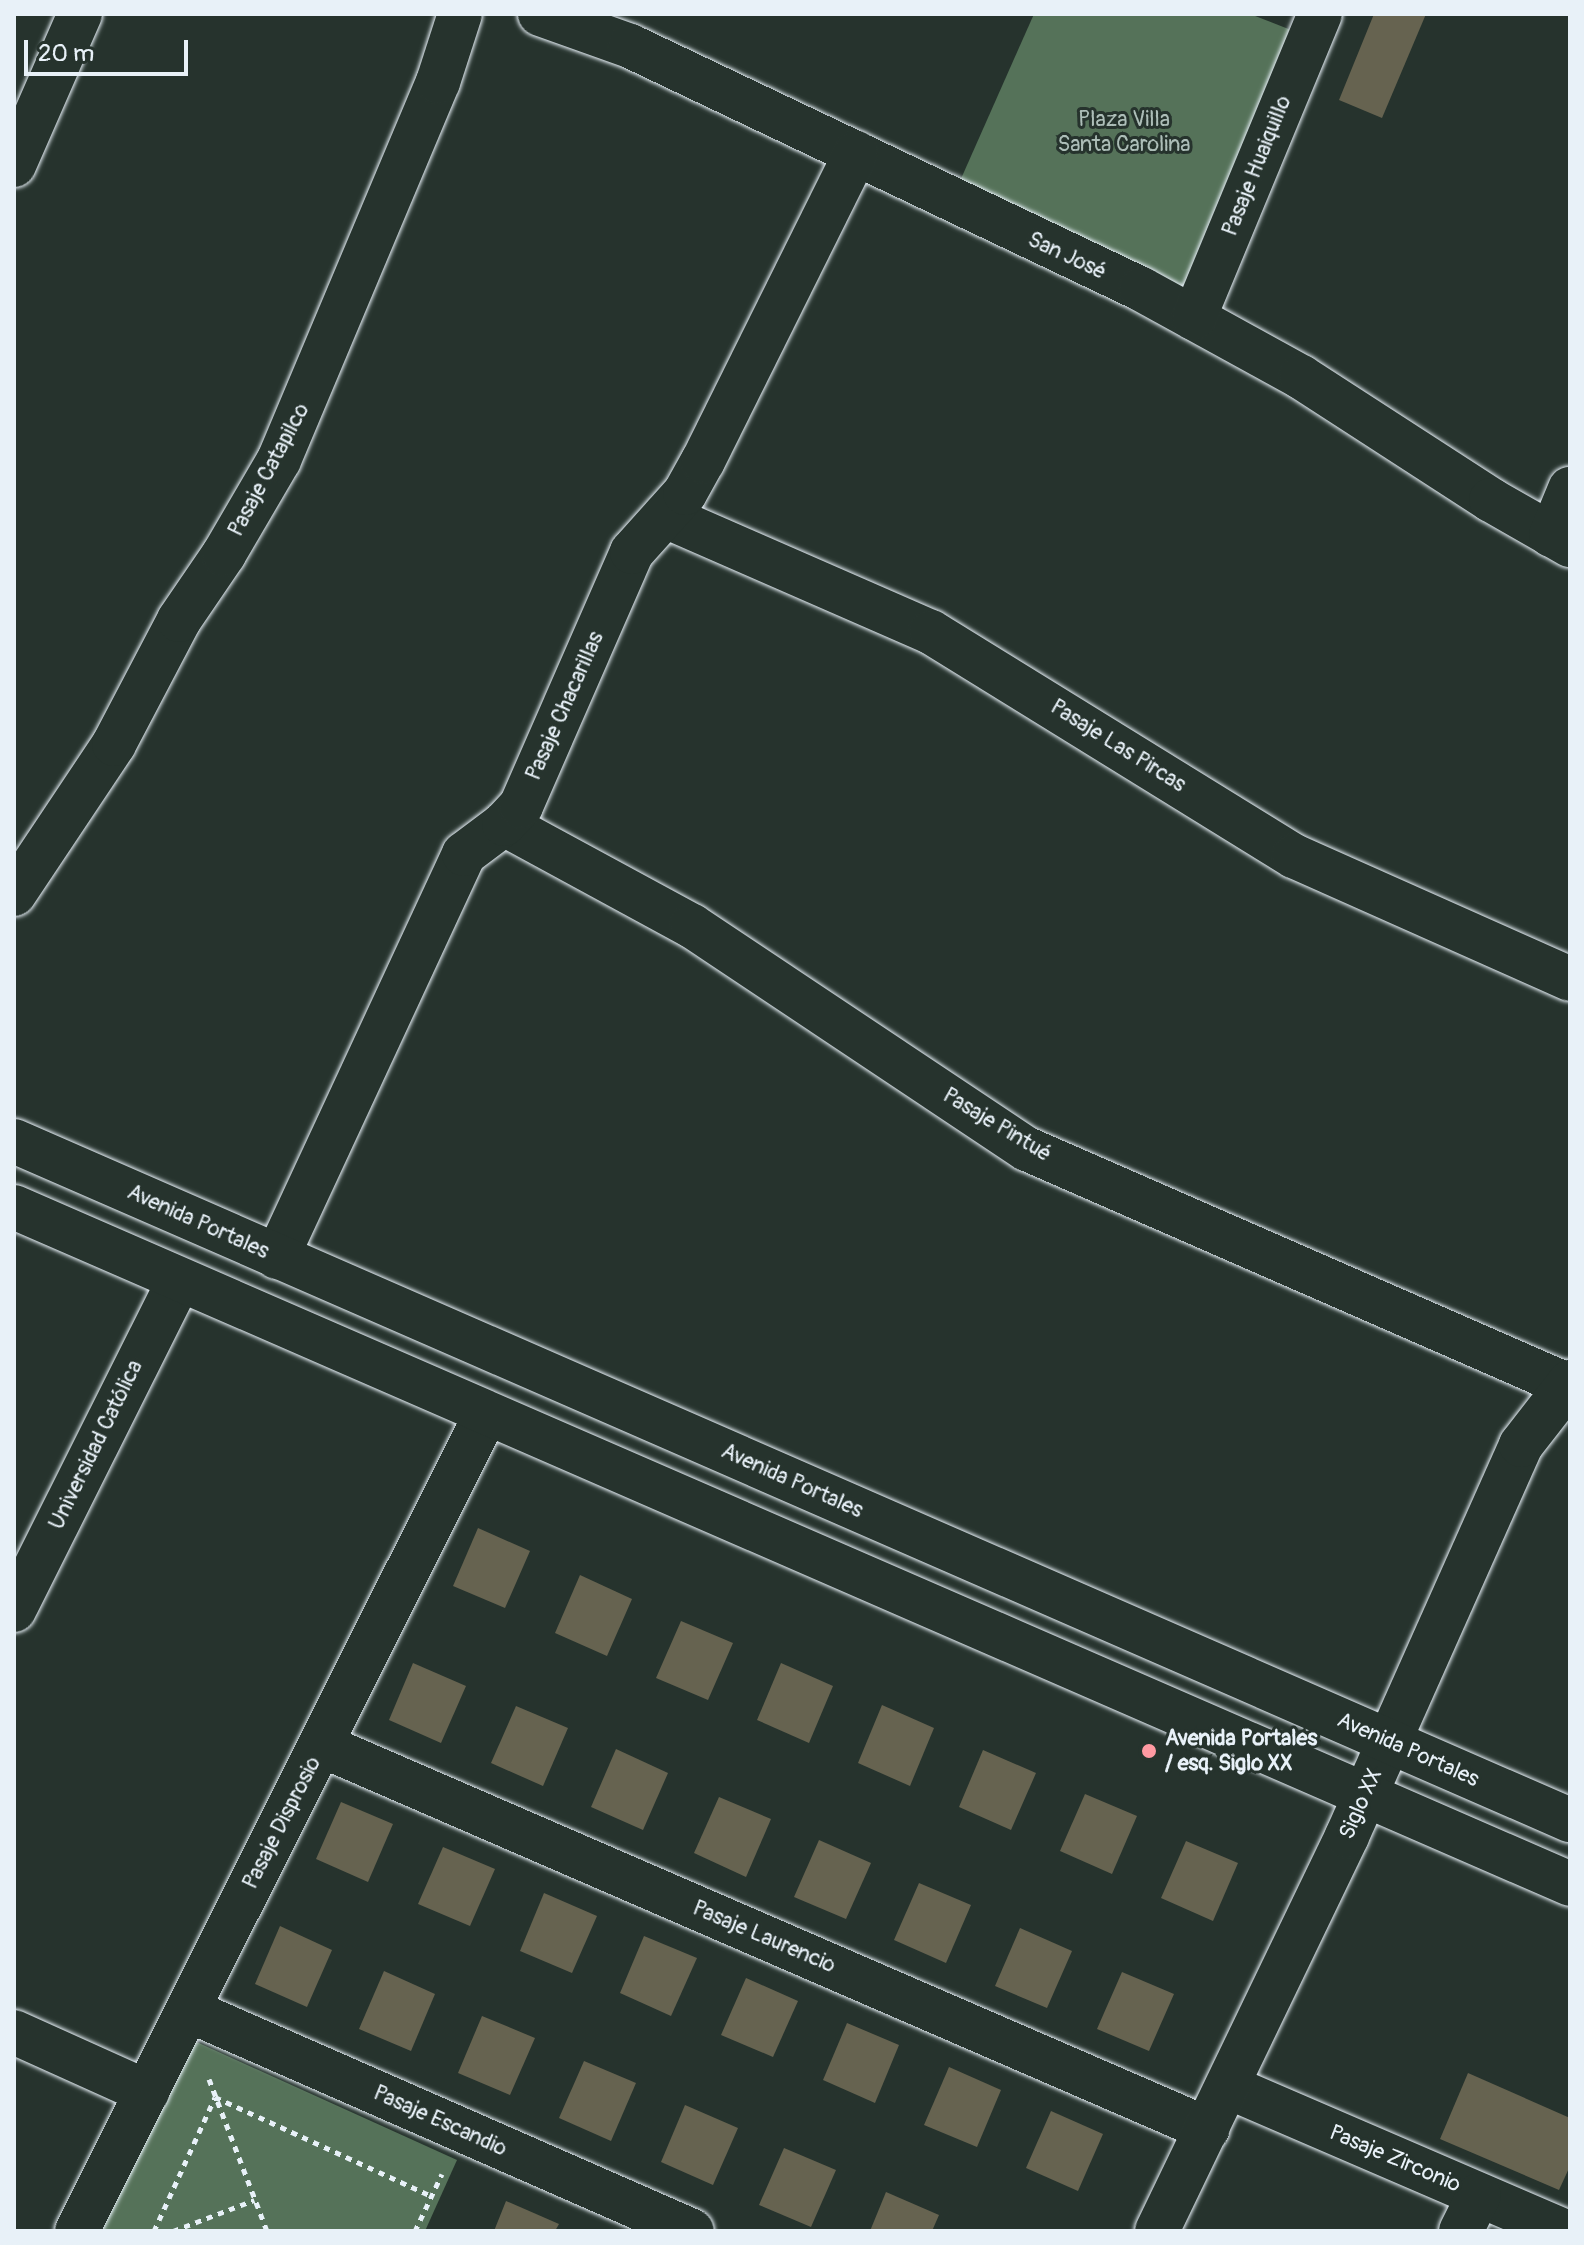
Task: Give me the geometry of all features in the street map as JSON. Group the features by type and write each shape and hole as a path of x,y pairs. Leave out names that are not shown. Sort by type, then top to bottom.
{"street":[{"path":"14,165 80,14"},
{"name":"Pasaje Catapilco","path":"14,894 114,744 179,620 224,554 279,460 438,82 460,14"},
{"name":"San José","path":"540,14 630,46 1194,318 1301,377 1560,540"},
{"name":"Pasaje Huaiquillo","path":"1194,318 1320,14"},
{"name":"Pasaje Chacarillas","path":"277,1257 464,854 504,824 521,806 632,552 665,516 703,461 856,153"},
{"path":"1560,540 1570,489"},
{"name":"Pasaje Las Pircas","path":"665,516 931,632 1294,856 1570,979"},
{"name":"Pasaje Pintué","path":"504,824 692,926 1027,1149 1568,1383"},
{"name":"Avenida Portales","path":"14,1141 1570,1820"},
{"path":"14,1207 1570,1884"},
{"name":"Universidad Católica","path":"14,1610 179,1280"},
{"name":"Siglo XX","path":"1157,2231 1229,2087 1366,1794 1521,1445 1568,1383"},
{"name":"Pasaje Disprosio","path":"77,2231 486,1414"},
{"name":"Pasaje Laurencio","path":"321,1745 1207,2129"},
{"name":"Pasaje Escandio","path":"188,2010 692,2231"},
{"path":"14,2032 147,2092"},
{"name":"Pasaje Zirconio","path":"1229,2087 1470,2213 1563,2231"}],"path":[{"path":"188,2010 215,2097 267,2231"},
{"path":"215,2097 431,2196"},
{"path":"154,2231 215,2097"},
{"path":"415,2231 462,2130"},
{"path":"173,2231 255,2200"}],"green space":[{"name":"Plaza Villa Santa Carolina","path":"1034,14 1250,14 1291,30 1184,288 960,181"},
{"path":"190,2039 457,2160 425,2231 102,2231"}],"building":[{"path":"1374,14 1426,14 1382,118 1339,100"},
{"path":"478,1528 530,1551 505,1608 453,1586"},
{"path":"580,1575 632,1599 607,1656 555,1633"},
{"path":"681,1621 733,1643 708,1700 656,1678"},
{"path":"413,1663 466,1686 441,1743 389,1720"},
{"path":"781,1663 833,1686 809,1743 757,1720"},
{"path":"882,1705 934,1728 910,1786 858,1763"},
{"path":"516,1706 568,1728 543,1786 491,1763"},
{"path":"616,1749 668,1773 643,1830 591,1807"},
{"path":"983,1750 1036,1773 1011,1830 959,1807"},
{"path":"1085,1794 1137,1816 1112,1874 1060,1851"},
{"path":"719,1797 771,1819 746,1877 694,1853"},
{"path":"341,1802 393,1824 368,1882 316,1859"},
{"path":"819,1840 871,1863 846,1919 794,1897"},
{"path":"1186,1841 1238,1863 1213,1921 1161,1898"},
{"path":"443,1847 495,1869 470,1926 418,1904"},
{"path":"919,1883 971,1905 946,1963 894,1940"},
{"path":"544,1893 597,1916 572,1973 520,1951"},
{"path":"280,1926 332,1950 307,2007 255,1984"},
{"path":"1020,1928 1072,1951 1047,2008 995,1986"},
{"path":"644,1936 697,1958 671,2016 620,1993"},
{"path":"384,1971 435,1994 411,2051 359,2029"},
{"path":"1122,1972 1174,1994 1149,2051 1097,2029"},
{"path":"746,1978 798,2001 773,2057 721,2035"},
{"path":"482,2016 535,2038 510,2095 458,2073"},
{"path":"847,2023 899,2045 875,2103 823,2080"},
{"path":"584,2061 636,2083 611,2141 559,2118"},
{"path":"949,2067 1001,2090 977,2147 924,2125"},
{"path":"1468,2073 1570,2118 1570,2166 1559,2190 1440,2139"},
{"path":"685,2105 738,2128 713,2185 661,2162"},
{"path":"1051,2111 1103,2134 1078,2191 1026,2168"},
{"path":"784,2148 836,2170 811,2227 759,2205"},
{"path":"886,2192 939,2215 932,2231 870,2231"},
{"path":"506,2201 559,2224 555,2231 494,2231"}],"place":[{"name":"Avenida Portales / esq. Siglo XX","path":"1149,1751"}]}
